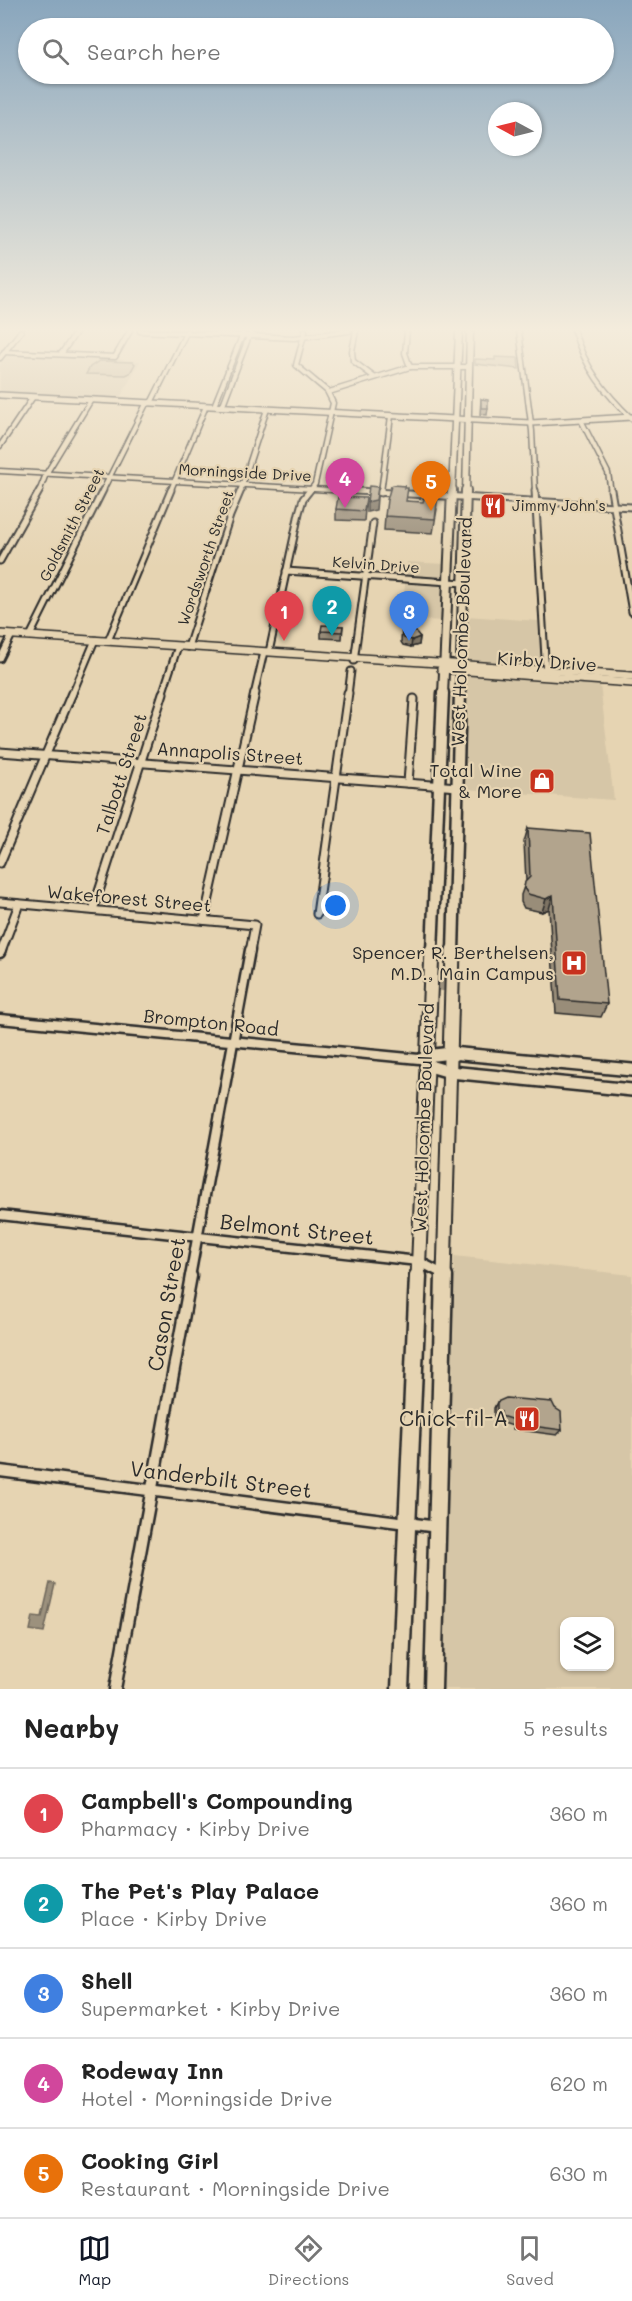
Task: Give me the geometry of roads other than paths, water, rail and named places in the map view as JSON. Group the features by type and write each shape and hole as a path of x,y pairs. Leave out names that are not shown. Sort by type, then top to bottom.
{"main road":[{"path":"284,410 531,423 632,418"},
{"name":"West Holcombe Boulevard","path":"400,1689 424,1060 455,410"},
{"name":"West Holcombe Boulevard","path":"433,1689 467,410"},
{"name":"Kirby Drive","path":"0,634 355,658 632,683"},
{"name":"Kirby Drive","path":"546,674 632,676"},
{"name":"Brompton Road","path":"424,1060 451,1053 632,1070"},
{"name":"Brompton Road","path":"424,1060 450,1072 632,1090"},
{"path":"602,1067 603,1087"}],"street":[{"path":"0,446 24,410"},
{"path":"0,561 39,493 46,474 85,410"},
{"name":"Goldsmith Street","path":"30,636 145,410"},
{"path":"108,641 204,410"},
{"name":"Wordsworth Street","path":"189,647 230,516 243,485 267,410"},
{"path":"529,410 537,501 546,674"},
{"path":"204,920 301,505 315,483 331,412"},
{"path":"381,493 391,416"},
{"path":"582,422 608,472 632,612"},
{"name":"Morningside Drive","path":"0,471 632,507"},
{"path":"355,658 373,523"},
{"name":"Kelvin Drive","path":"286,572 464,583"},
{"path":"0,659 12,635"},
{"path":"0,863 95,640"},
{"name":"Talbott Street","path":"93,910 178,646"},
{"path":"317,914 351,671"},
{"path":"408,783 414,699"},
{"name":"Annapolis Street","path":"0,752 458,787"},
{"name":"Wakeforest Street","path":"0,902 255,925"},
{"path":"0,953 19,904"},
{"name":"Cason Street","path":"115,1689 255,925"},
{"name":"Brompton Road","path":"0,1019 424,1060"},
{"name":"Belmont Street","path":"0,1215 418,1261 445,1275"},
{"name":"Vanderbilt Street","path":"0,1471 438,1527"}],"place":[{"name":"Jimmy John's","path":"493,506"},
{"name":"Rodeway Inn","path":"345,508"},
{"name":"Cooking Girl","path":"431,511"},
{"name":"The Pet's Play Palace","path":"332,636"},
{"name":"Campbell's Compounding","path":"284,641"},
{"name":"Shell","path":"409,641"},
{"name":"Total Wine & More","path":"542,781"},
{"name":"Spencer R. Berthelsen, M.D., Main Campus","path":"574,963"},
{"name":"Chick-fil-A","path":"527,1419"}]}
